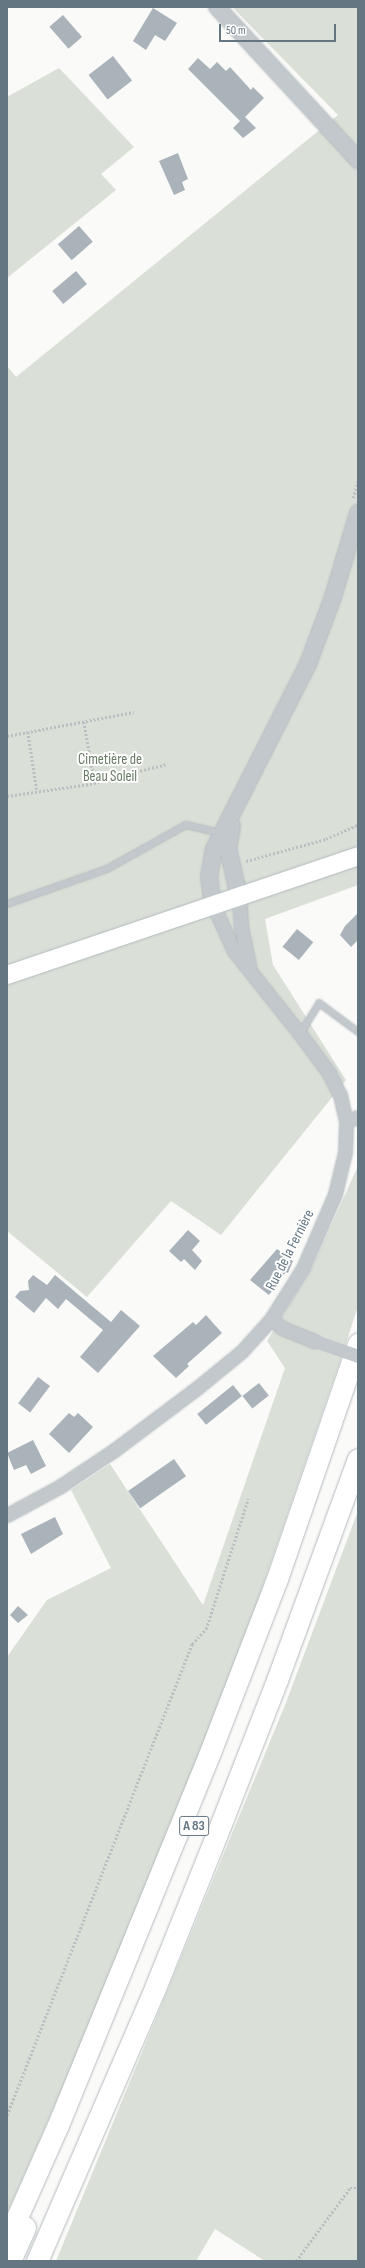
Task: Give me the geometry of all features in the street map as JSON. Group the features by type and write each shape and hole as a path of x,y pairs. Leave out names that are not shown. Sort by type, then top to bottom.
{"highway":[{"path":"7,2240 58,2125 209,1755 277,1579 358,1344"},
{"name":"A 83","path":"10,2261 197,1819 268,1637 358,1384"},
{"name":"A 83","path":"37,2261 152,1995 220,1827 283,1666 358,1459"}],"main road":[{"path":"7,975 358,856"}],"street":[{"path":"217,7 358,160"},
{"path":"213,906 209,877 214,850 226,835 235,811 308,664 333,597 358,513"},
{"path":"226,835 239,897"},
{"name":"Rue de la Fernière","path":"239,897 241,927 249,968"},
{"name":"Rue de la Fernière","path":"7,1515 59,1487 197,1388 242,1351 271,1319 303,1268 335,1194 352,1119 329,1073 249,968 234,951 213,906"},
{"path":"271,1319 282,1328 358,1356"}],"lane":[{"path":"7,904 107,870 186,825 226,835"},
{"path":"300,1034 319,1003 358,1032"}],"path":[{"path":"7,736 134,712"},
{"path":"84,722 95,783"},
{"path":"28,732 36,791"},
{"path":"7,796 95,783 167,764"},
{"path":"231,864 326,839 358,825"},
{"path":"7,2115 192,1644 206,1629 248,1499"},
{"path":"296,2261 350,2188 358,2188"}],"green space":[{"name":"Cimetière de Beau Soleil","path":"232,7 358,7 358,885 265,919 273,965 346,1080 221,1235 171,1201 87,1297 7,1231 7,366 16,377 338,115"},
{"path":"59,68 134,147 101,174 116,190 7,278 7,97"},
{"path":"358,1166 358,1306 340,1362 257,1603 174,1818 69,2074 7,2214 7,1657 47,1600 111,1568 71,1490 110,1464 203,1605 285,1368 267,1341 310,1272"},
{"path":"358,1511 358,2261 265,2261 215,2229 196,2261 56,2261 285,1705"}],"building":[{"path":"153,8 177,23 165,41 155,35 146,50 133,41"},
{"path":"63,15 82,37 68,49 49,27"},
{"path":"113,56 132,80 108,100 89,75"},
{"path":"198,58 210,69 217,62 226,71 230,67 251,90 253,87 264,98 245,117 256,128 243,138 233,128 240,121 188,69"},
{"path":"178,153 188,179 182,182 185,190 174,195 159,161"},
{"path":"79,226 93,242 72,260 58,244"},
{"path":"76,271 87,284 63,304 52,291"},
{"path":"358,913 358,940 351,947 340,935 345,926"},
{"path":"297,929 313,942 299,960 283,947"},
{"path":"188,1230 200,1241 192,1250 202,1261 195,1270 184,1259 181,1262 169,1251"},
{"path":"277,1249 293,1261 288,1273 286,1272 269,1295 250,1280"},
{"path":"33,1275 47,1285 55,1275 111,1322 121,1310 140,1326 98,1373 80,1357 103,1330 66,1299 58,1309 46,1298 34,1313 15,1297 20,1291 29,1290 28,1281"},
{"path":"206,1315 222,1333 187,1364 189,1366 176,1378 153,1356 193,1322 196,1325"},
{"path":"38,1377 50,1386 30,1412 18,1403"},
{"path":"259,1383 269,1396 252,1409 242,1396"},
{"path":"233,1385 242,1396 206,1425 197,1414"},
{"path":"69,1413 74,1417 78,1413 93,1427 69,1453 49,1434"},
{"path":"33,1440 46,1466 31,1474 26,1465 14,1470 7,1453"},
{"path":"174,1459 186,1476 140,1508 128,1491"},
{"path":"55,1517 63,1534 31,1554 21,1534"},
{"path":"18,1606 28,1615 18,1623 10,1615"}]}
